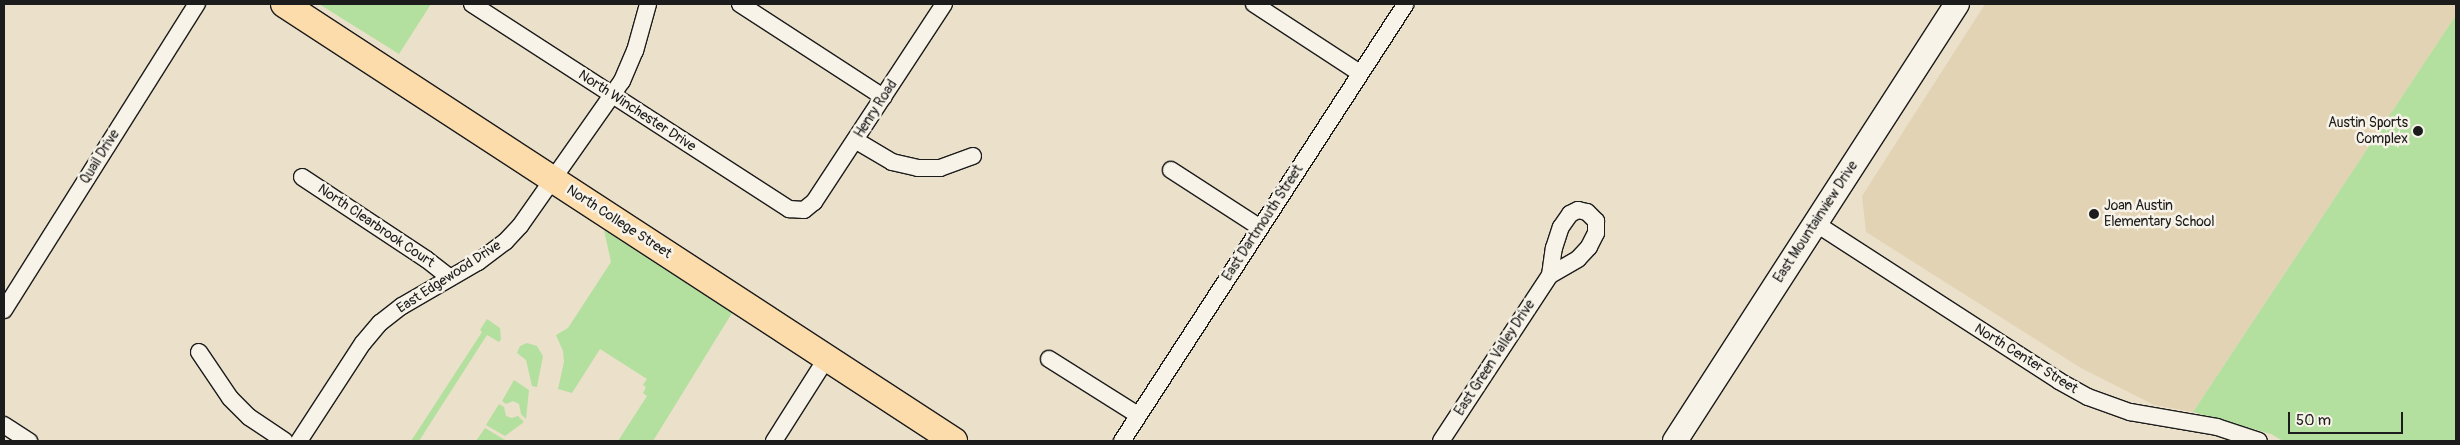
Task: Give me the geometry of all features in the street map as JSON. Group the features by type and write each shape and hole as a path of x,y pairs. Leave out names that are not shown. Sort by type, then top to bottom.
{"main road":[{"name":"North College Street","path":"284,4 954,441"},
{"name":"East Mountainview Drive","path":"1675,441 1957,4"}],"street":[{"name":"Quail Drive","path":"4,310 197,4"},
{"name":"North Winchester Drive","path":"472,4 789,210 804,210"},
{"name":"East Edgewood Drive","path":"299,441 363,343 380,323 402,306 449,277 478,262 505,242 520,226 612,95 628,69 648,4"},
{"path":"740,4 884,97"},
{"name":"Henry Road","path":"804,210 814,202 944,4"},
{"path":"1254,4 1360,73"},
{"name":"East Dartmouth Street","path":"1122,441 1405,5"},
{"path":"855,140 892,162 918,168 940,168 973,156"},
{"path":"1171,170 1260,227"},
{"name":"North Clearbrook Court","path":"302,177 426,259 449,277"},
{"name":"North Center Street","path":"1815,223 2058,381 2088,397 2130,412 2217,427 2259,441"},
{"name":"East Green Valley Drive","path":"1440,441 1550,275"},
{"path":"198,352 230,398 249,417 285,441"},
{"path":"774,441 826,359"},
{"path":"1049,359 1138,415"},
{"path":"4,425 29,441"}],"shaded area":[{"name":"Joan Austin Elementary School","path":"1985,4 2456,4 2456,15 2193,412 2154,405 2081,368 1866,232 1862,196"}],"green space":[{"path":"319,4 431,4 399,54"},
{"name":"Austin Sports Complex","path":"2456,15 2456,441 2283,441 2271,434 2193,412"},
{"path":"604,230 732,313 653,441 618,441 647,396 643,393 646,387 643,385 647,379 600,349 572,393 558,389 564,362 563,351 556,335 568,328 611,262"},
{"path":"487,319 500,328 501,339 499,342 487,335 419,441 411,441 482,332 480,330"},
{"path":"527,343 537,346 543,356 537,387 532,386 526,360 517,353 520,346"},
{"path":"514,380 529,390 526,419 521,414 519,404 513,401 506,404 502,401"},
{"path":"499,404 504,407 506,416 512,418 518,416 524,422 505,436 486,425"},
{"path":"485,428 505,440 476,441"}],"place":[{"name":"Austin Sports Complex","path":"2418,131"},
{"name":"Joan Austin Elementary School","path":"2094,214"}]}
